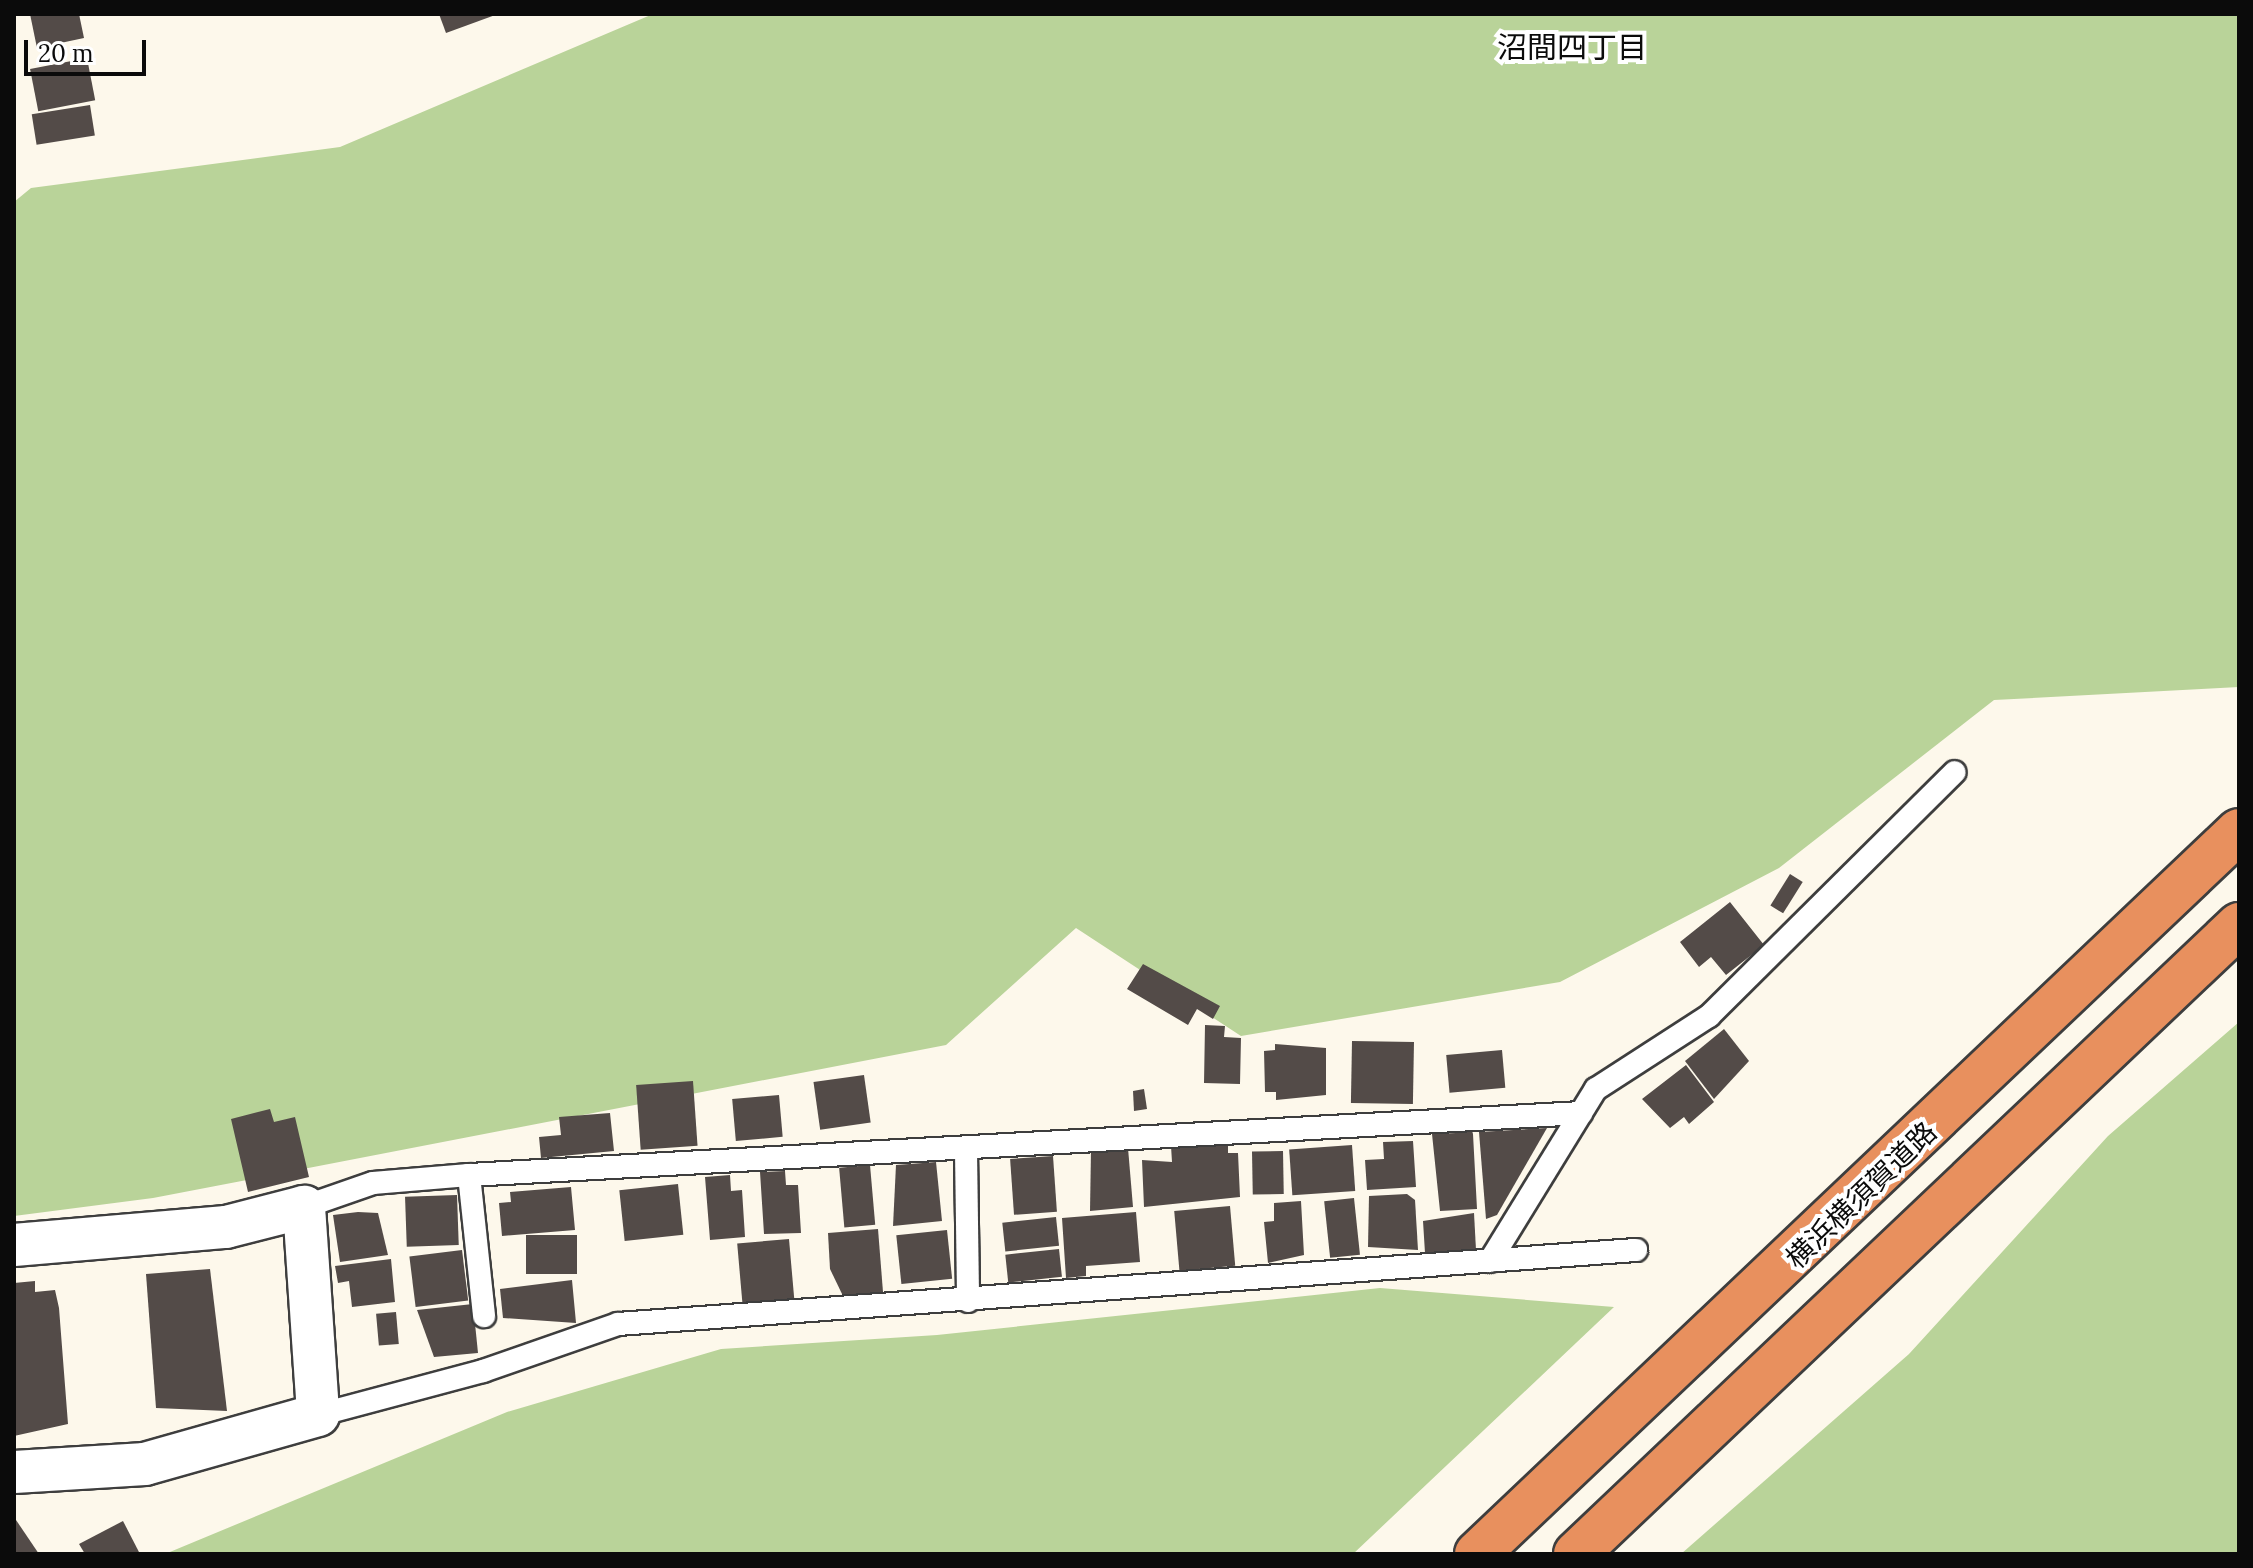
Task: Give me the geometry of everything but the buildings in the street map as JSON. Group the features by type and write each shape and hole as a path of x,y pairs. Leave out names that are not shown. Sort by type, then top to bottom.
{"highway":[{"name":"横浜横須賀道路","path":"1477,1554 1617,1427 2239,831"},
{"path":"1576,1554 2239,925"}],"street":[{"path":"14,1245 226,1227 304,1207 318,1415 145,1464 14,1472"}],"lane":[{"path":"1490,1261 1596,1089 1709,1016 1955,772"},
{"path":"304,1207 373,1183 469,1175 966,1151 1581,1113"},
{"path":"966,1151 968,1301"},
{"path":"469,1175 484,1316"},
{"path":"318,1415 483,1371 618,1324 968,1301 1636,1250"}],"green space":[{"path":"653,14 2239,14 2239,687 1994,700 1779,868 1560,982 1241,1036 1076,928 946,1045 153,1198 14,1216 14,202 31,188 340,147"},
{"path":"2239,1022 2239,1554 1681,1554 1909,1354 2108,1136"},
{"path":"1380,1288 1614,1307 1353,1554 165,1554 507,1412 721,1349 937,1335"}],"district":[{"name":"沼間四丁目","path":"1572,47"}]}
